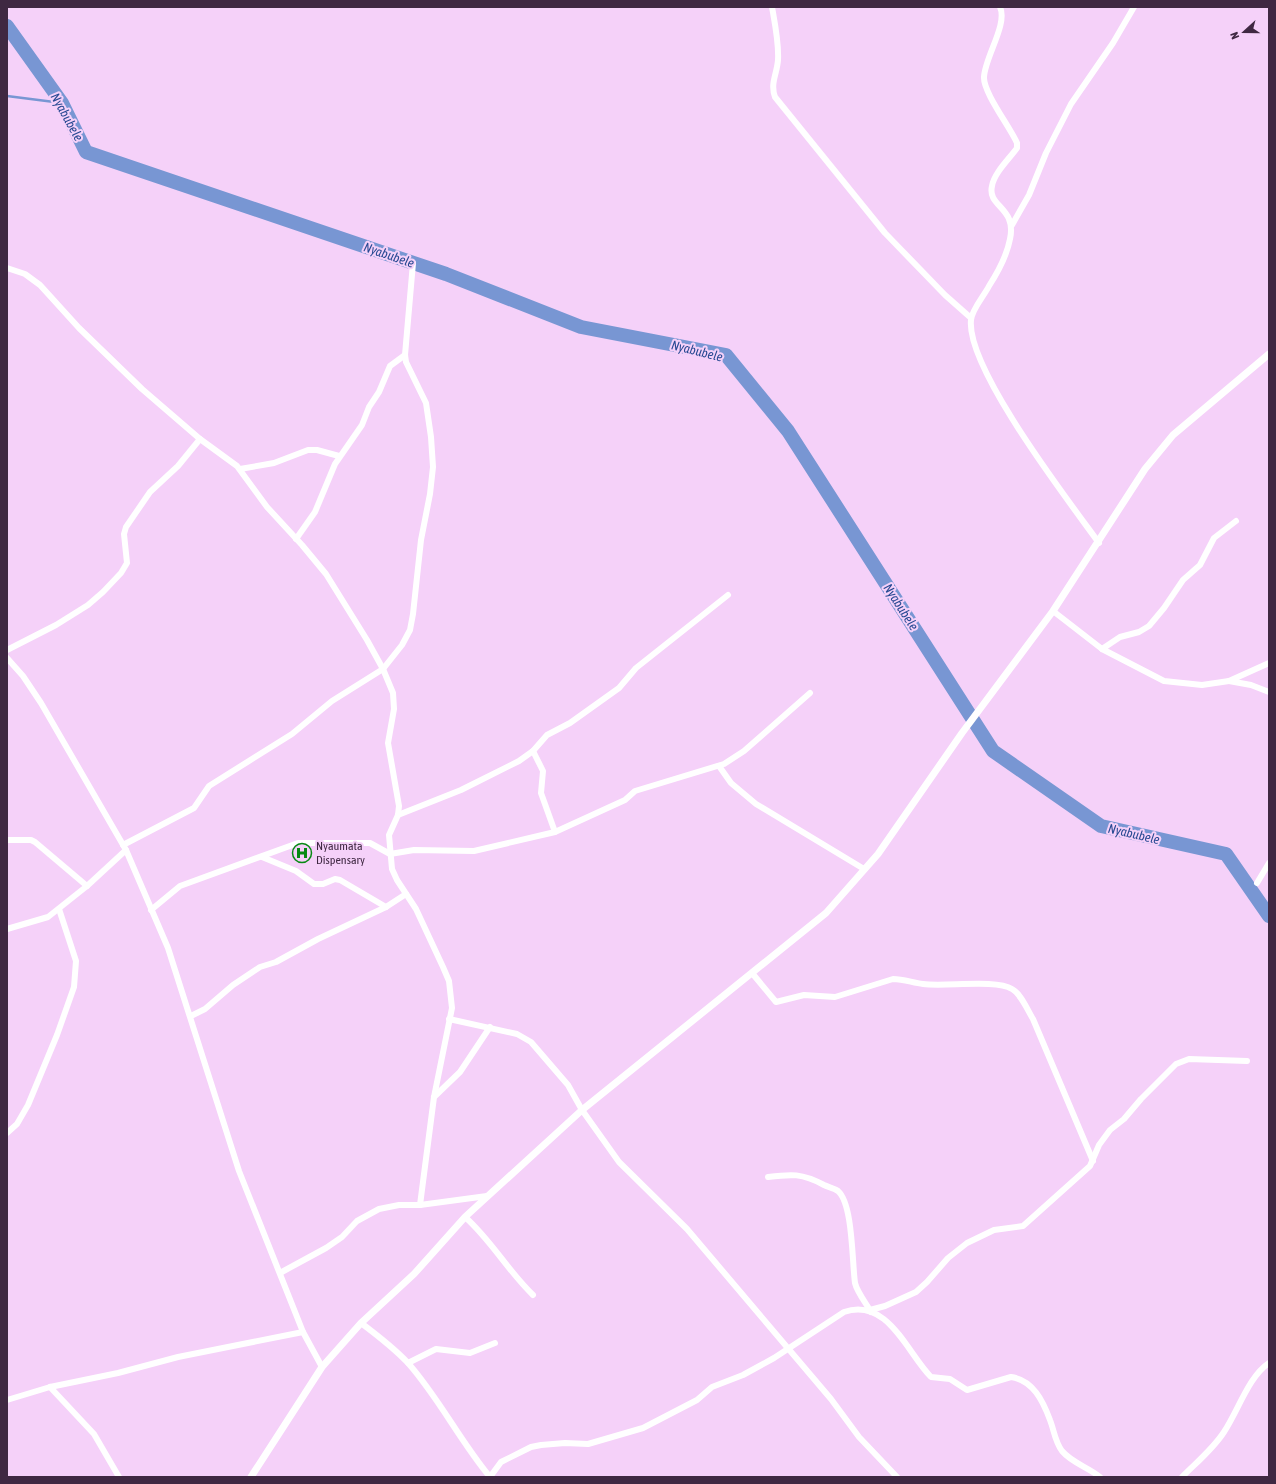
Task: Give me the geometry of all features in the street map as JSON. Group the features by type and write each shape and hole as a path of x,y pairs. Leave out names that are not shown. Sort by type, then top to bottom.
{"street":[{"path":"772,7 777,39 778,61 772,89 775,97 884,233 945,295 971,318"},
{"path":"1000,7 1003,13"},
{"path":"1006,7 984,78 989,94 1016,143 1016,148 992,184 991,192 993,198 1010,217 1012,225"},
{"path":"1098,543 1021,431 995,387 976,352 971,334 971,318 1002,262 1010,239 1012,225 1029,195 1046,153 1071,104 1113,43 1134,7"},
{"path":"7,929 42,920 59,909 87,886 124,847 189,812 194,808 209,786 292,734 332,701 383,670 402,645 410,630 420,540 430,494 433,467 431,437 426,403 406,362 405,355 413,263"},
{"path":"7,268 25,274 40,285 79,328 142,389 200,439 240,469 264,504 326,574 345,602 383,670 393,693 394,709 388,742 399,806 398,815 389,835 392,869 397,880 416,909 449,981 452,1008 434,1097 420,1205"},
{"path":"251,1477 322,1367 361,1323 414,1274 465,1217 582,1110 826,913 878,854 962,733 1053,611 1145,469 1173,434 1269,354"},
{"path":"296,539 315,512 329,475 339,456 362,425 369,407 379,392 390,366 405,355"},
{"path":"7,650 56,625 88,605 121,573 127,563 124,534 126,527 150,492 178,466 200,439"},
{"path":"240,469 274,463 308,450 317,450 339,456"},
{"path":"1102,649 1120,637 1140,632 1149,626 1164,608 1183,580 1200,565 1214,538 1236,521"},
{"path":"398,815 476,784 501,771 533,751 547,735 570,723 619,688 636,668 728,595"},
{"path":"1053,611 1102,649 1164,681 1202,685 1229,681 1269,662"},
{"path":"7,658 23,676 41,703 124,847 168,948 191,1016 239,1171 303,1332 322,1367"},
{"path":"1229,681 1251,685 1269,692"},
{"path":"151,910 180,886 298,843 370,843 390,854 414,850 474,851 555,832 625,800 635,791 719,766 744,751 810,694"},
{"path":"533,751 543,770 541,793 555,832"},
{"path":"719,766 731,783 756,804 864,869"},
{"path":"7,840 31,840 35,842 87,886"},
{"path":"262,857 296,871 314,884 323,884 335,879 340,880 386,907"},
{"path":"1257,883 1269,862"},
{"path":"191,1016 206,1009 233,985 260,967 276,962 318,939 386,907 406,894"},
{"path":"7,1133 16,1124 28,1105 58,1035 74,987 76,961 59,909"},
{"path":"752,973 776,1002 804,995 835,997 893,979 902,979 922,984 934,985 1000,984 1013,989 1023,1001 1033,1019 1093,1161"},
{"path":"449,1019 517,1034 531,1042 559,1073 582,1110 619,1162 687,1229 835,1404 859,1437 897,1477"},
{"path":"434,1097 460,1072 490,1027"},
{"path":"361,1323 408,1363 434,1396 476,1461 490,1477 501,1462 531,1447 565,1443 588,1444 643,1428 697,1400 712,1387 742,1375 788,1348 844,1312 853,1309 871,1311 916,1292 928,1282 948,1258 967,1243 994,1230 1023,1226 1090,1166 1097,1150 1110,1130 1124,1119 1141,1099 1176,1064 1189,1059 1247,1061"},
{"path":"768,1176 792,1174 804,1176 838,1191 847,1205 855,1283 871,1311 889,1323 931,1377 950,1379 967,1390 1011,1377 1029,1383 1050,1419 1056,1440 1061,1450 1070,1460 1092,1470 1100,1477"},
{"path":"280,1273 326,1248 364,1216 379,1210 394,1206 420,1205 487,1196"},
{"path":"465,1217 478,1229 508,1269 533,1295"},
{"path":"7,1400 50,1387 118,1373 178,1357 303,1332"},
{"path":"408,1363 436,1349 470,1353 495,1343"},
{"path":"1182,1477 1215,1445 1225,1431 1260,1370 1269,1362"},
{"path":"50,1387 94,1434 119,1477"}],"waterway":[{"name":"Nyabubele","path":"7,26 62,103 86,152 446,274 581,327 726,355 788,431 993,751 1101,826 1226,854 1269,916"},
{"path":"7,96 62,103"}],"place":[{"name":"Nyaumata Dispensary","path":"302,853"}]}
